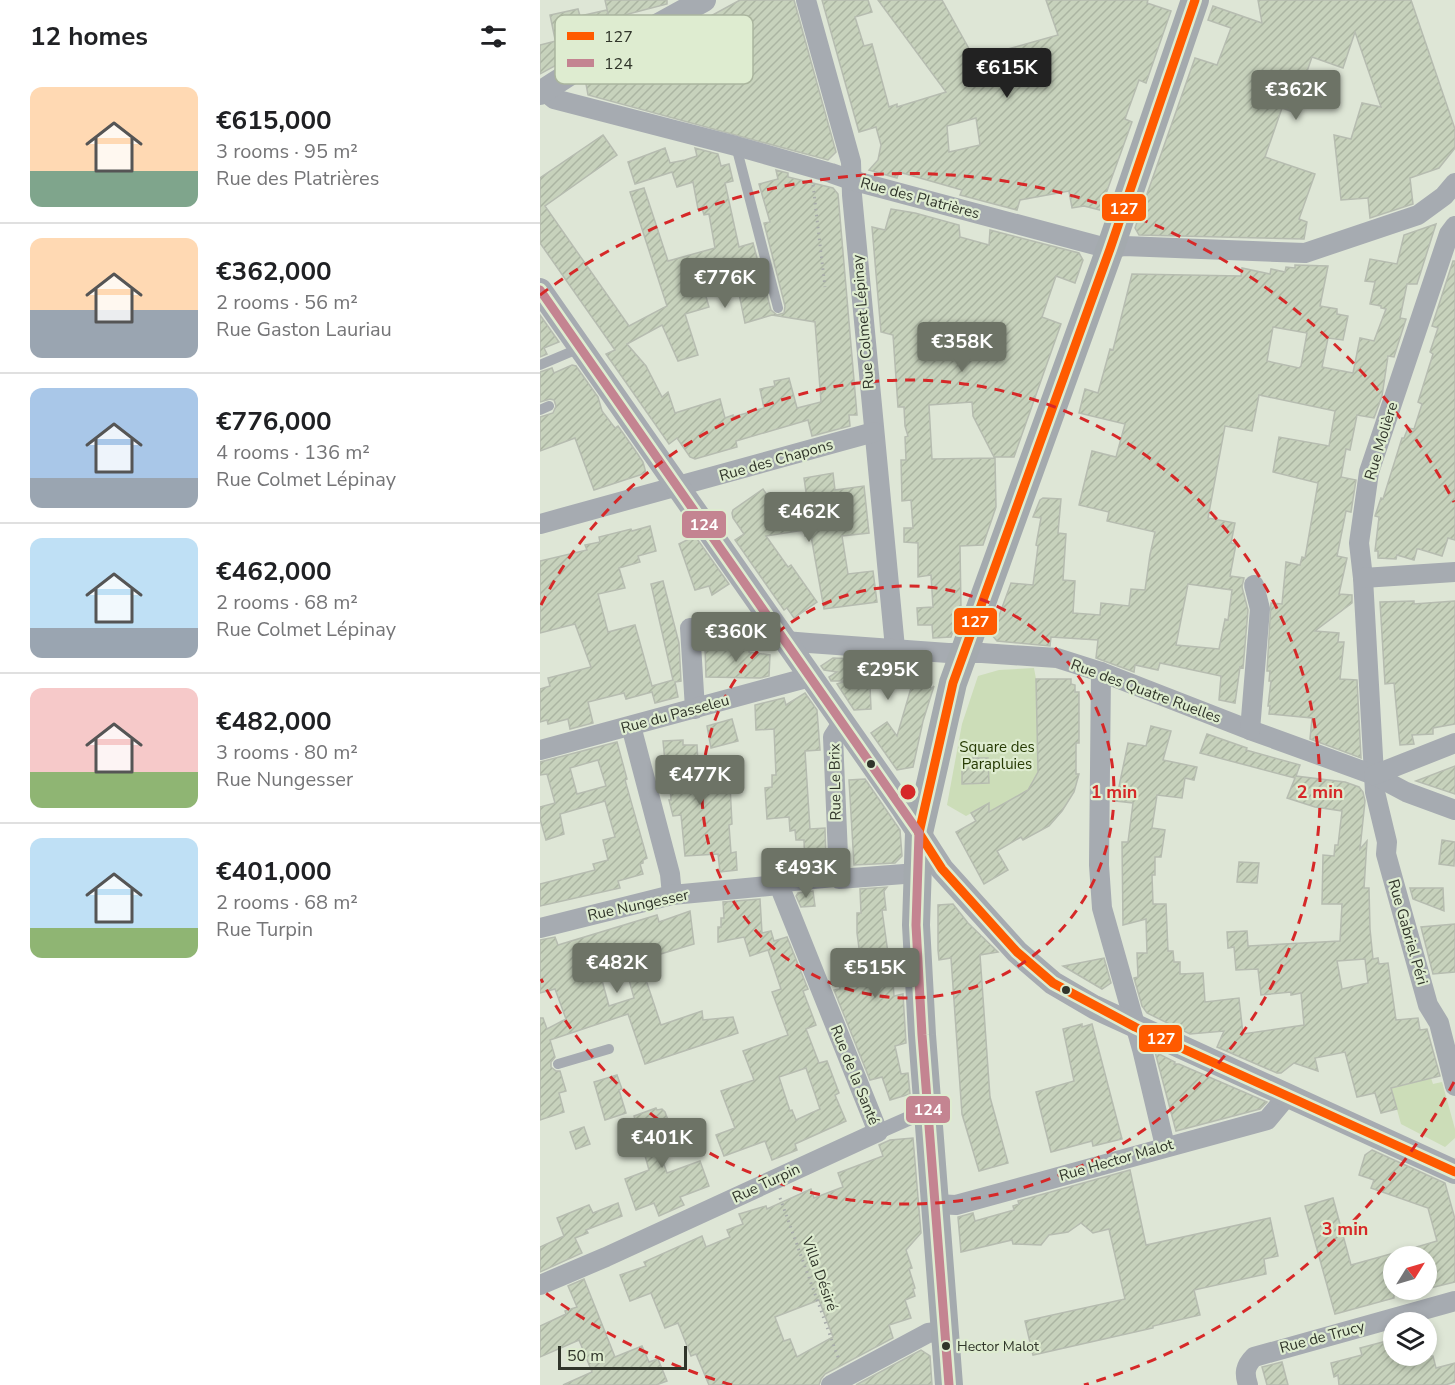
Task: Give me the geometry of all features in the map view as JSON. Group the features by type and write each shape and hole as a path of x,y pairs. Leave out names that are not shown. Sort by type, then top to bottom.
{"main road":[{"path":"949,1385 916,925 919,833 951,692 1110,249 1195,0"}],"street":[{"path":"677,15 704,0"},
{"name":"Rue Colmet Lépinay","path":"806,0 851,162 895,648"},
{"path":"542,92 555,83"},
{"name":"Rue des Platrières","path":"542,92 554,99 736,146 851,180 1110,249 1124,246 1305,253 1418,215 1444,196 1455,183"},
{"name":"Rue Molière","path":"1374,774 1359,543 1369,472 1449,234 1455,226"},
{"path":"540,290 942,868 1050,988 1455,1172"},
{"name":"Rue des Chapons","path":"540,524 874,432"},
{"path":"1363,578 1455,572"},
{"path":"1250,730 1260,609 1254,585"},
{"name":"Rue des Quatre Ruelles","path":"695,710 690,628 761,633 785,641 964,654 1057,658 1101,672 1250,730 1374,774 1406,792 1455,810"},
{"path":"1101,672 1099,865 1102,908 1165,1146"},
{"name":"Rue du Passeleu","path":"540,750 695,710 810,677"},
{"name":"Rue Le Brix","path":"839,879 833,737 842,723"},
{"path":"631,726 670,874 672,895"},
{"path":"1374,774 1455,744"},
{"name":"Rue Gabriel Péri","path":"1374,774 1375,792 1387,842 1386,854 1428,1005 1439,1023 1455,1086"},
{"name":"Rue Nungesser","path":"540,928 672,895 917,873"},
{"name":"Rue de la Santé","path":"779,885 878,1131"},
{"name":"Rue Hector Malot","path":"935,1204 956,1205 1267,1119 1287,1096"},
{"name":"Rue Turpin","path":"540,1285 606,1257 878,1131 912,1117 928,1116"},
{"name":"Rue de Trucy","path":"1248,1385 1245,1373 1254,1357 1455,1301"},
{"path":"838,1381 928,1333 944,1331"}],"lane":[{"path":"736,146 778,308"},
{"path":"540,365 580,347"},
{"path":"558,1064 609,1049"}],"path":[{"path":"811,167 825,287"},
{"name":"Villa Désiré","path":"773,1179 838,1381"}],"green space":[{"name":"Square des Parapluies","path":"1034,668 1039,772 1028,790 990,811 986,805 966,816 947,805 962,724 978,676 999,670"},
{"path":"1431,1078 1433,1084 1442,1082 1455,1129 1455,1138 1445,1147 1401,1124 1391,1088"}],"building":[{"path":"605,0 667,0 667,4 624,15 608,15"},
{"path":"740,0 794,0 836,152 828,160 588,95 586,84 753,84 753,15 712,15"},
{"path":"822,0 868,0 872,12 855,17 864,46 872,44 889,107 897,104 897,107 946,92 878,0 942,0 983,74 1008,49 1058,35 1046,0 1148,0 1147,3 1171,11 1146,83 1139,80 1125,119 1132,122 1100,210 1084,206 1072,208 1069,191 1020,200 1017,210 960,195 962,190 899,172 897,178 869,170 878,160 881,145 876,127 859,132","holes":["976,118 980,145 949,152 947,126"]},
{"path":"1258,0 1411,0 1455,129 1455,148 1439,168 1410,178 1413,204 1370,218 1368,198 1341,200 1334,135 1351,139 1362,103 1381,107 1355,32 1343,68 1312,57 1293,112 1282,108 1265,157 1315,174 1299,219 1307,222 1304,239 1139,235 1135,228 1195,58 1217,65 1231,28 1208,20 1213,6 1262,23"},
{"path":"578,9 580,15 555,15 555,39 550,15"},
{"path":"607,10 608,15 584,15"},
{"path":"555,41 555,66 540,74 540,45"},
{"path":"603,135 617,155 545,206 629,326 667,306 630,192 644,188 668,261 715,248 709,214 704,215 702,208 698,209 693,182 677,187 672,172 635,184 628,162 665,148 670,163 685,160 697,156 695,148 718,154 721,166 729,164 733,181 725,183 739,247 753,243 771,310 777,315 784,313 785,306 764,223 770,222 759,184 778,179 776,170 788,173 788,177 833,188 838,194 857,415 849,415 850,426 812,436 808,420 736,441 737,447 695,459 690,457 677,438 669,444 606,354 615,350 540,243 540,178","holes":["730,280 731,285 737,284 745,323 772,315 815,322 821,402 797,408 789,378 774,381 775,386 760,389 764,408 733,417 733,415 725,418 720,399 675,413 668,392 662,397 646,366 627,344 662,325 678,361 698,355 685,314 709,307 703,286"]},
{"path":"891,209 959,225 960,237 989,245 990,230 1079,253 1083,260 1075,283 1056,276 1042,317 1061,324 1014,457 994,457 973,416 972,402 929,405 932,459 995,458 996,507 983,545 960,546 961,609 951,637 933,638 932,625 918,625 917,608 933,607 931,575 918,577 918,543 904,542 904,528 913,528 911,500 902,501 901,460 906,460 905,437 908,436 904,407 898,407 893,335 881,332 872,227 885,230"},
{"path":"1436,224 1417,284 1407,284 1400,318 1406,319 1394,357 1388,356 1382,396 1374,418 1357,415 1350,450 1346,449 1341,477 1356,480 1351,512 1346,511 1337,556 1347,558 1339,594 1352,595 1352,603 1315,631 1339,633 1338,642 1344,642 1340,679 1357,680 1361,758 1310,739 1312,718 1269,714 1270,706 1268,706 1271,681 1269,681 1270,671 1267,671 1271,603 1282,604 1286,562 1300,565 1302,557 1305,558 1318,483 1273,472 1279,437 1329,446 1335,411 1259,395 1252,431 1225,426 1208,518 1235,523 1231,543 1236,544 1230,576 1244,578 1242,587 1248,610 1243,668 1240,667 1235,703 1219,700 1221,676 1160,663 1158,670 1135,665 1134,672 1096,658 1098,640 1051,637 1050,646 997,641 992,635 1011,583 1033,585 1041,518 1033,517 1043,498 1061,499 1058,533 1066,534 1063,580 1075,581 1073,613 1100,615 1101,603 1129,606 1131,589 1145,590 1155,532 1107,521 1109,512 1079,505 1092,451 1116,457 1125,424 1079,413 1085,389 1098,393 1110,349 1113,350 1132,274 1241,276 1242,268 1270,274 1271,269 1285,272 1286,267 1295,268 1295,265 1328,266 1320,306 1337,309 1337,314 1348,316 1343,340 1328,338 1322,367 1353,373 1360,338 1374,341 1386,309 1370,304 1375,282 1365,281 1370,259 1397,264 1404,235","holes":["1273,327 1307,333 1299,368 1267,361","1188,584 1232,590 1228,620 1225,619 1219,649 1176,645"]},
{"path":"1453,261 1455,261 1455,540 1448,538 1442,556 1417,549 1414,560 1397,555 1396,559 1378,558 1378,551 1375,551 1379,517 1375,516 1381,498 1383,499 1402,438 1408,428 1414,429 1422,404 1418,402 1433,354 1430,352 1438,328 1432,326"},
{"path":"540,315 559,342 544,348 547,354 540,357"},
{"path":"572,365 576,366 598,397 602,411 615,428 618,426 637,453 646,473 594,490 575,438 540,451 540,417 553,413 556,406 554,400 550,399 540,402 540,372 552,368 554,373"},
{"path":"833,473 835,490 864,486 869,533 842,536 848,574 873,571 877,602 824,609 811,536 805,536 804,530 766,536 788,567 791,565 817,602 794,618 787,608 784,610 735,540 744,534 732,513 763,489 778,511 806,492 804,478"},
{"path":"650,526 656,551 638,556 640,562 619,568 625,588 598,594 608,632 635,625 652,686 673,680 651,584 663,581 679,643 681,681 675,682 678,697 655,703 652,692 626,699 624,693 588,702 593,723 570,729 568,719 548,724 547,720 540,722 540,689 550,686 548,678 591,667 575,624 540,633 540,561 587,550 585,545 600,542 599,537"},
{"path":"695,536 729,584 712,595 709,586 695,590 679,544"},
{"path":"1414,601 1414,604 1455,601 1455,724 1433,728 1433,734 1412,735 1414,744 1400,745 1394,683 1385,684 1380,602"},
{"path":"736,644 750,646 749,652 770,655 769,676 760,678 706,677 705,647 735,650"},
{"path":"833,658 855,659 855,662 927,666 931,689 934,686 923,721 913,767 897,770 871,733 887,722 897,736 911,688 870,686 871,709 854,710 837,684 846,681 831,681 829,677 837,672 824,670 821,666"},
{"path":"1036,679 1071,679 1071,684 1075,685 1075,692 1079,692 1079,743 1076,743 1076,774 1079,774 1074,792 1049,826 1023,840 1021,837 997,851 1008,870 984,884 956,832 976,821 971,813 989,803 989,812 1028,790 1038,772"},
{"path":"805,693 817,710 820,750 805,751 810,829 825,828 826,861 820,868 805,870 804,840 796,840 795,830 790,831 789,817 767,819 765,788 772,787 772,775 776,775 774,729 756,730 755,705 784,698 786,705"},
{"path":"732,719 738,741 711,748 707,726"},
{"path":"1151,726 1171,731 1163,760 1197,767 1194,780 1185,778 1182,798 1157,795 1152,828 1165,830 1161,857 1155,857 1155,875 1152,875 1153,904 1166,904 1168,951 1173,951 1174,962 1180,962 1180,974 1203,973 1205,1002 1239,998 1243,1034 1304,1025 1301,993 1261,995 1258,969 1236,970 1234,947 1228,948 1227,932 1247,931 1248,946 1340,941 1342,904 1322,904 1323,855 1334,856 1335,845 1338,845 1342,811 1315,807 1287,798 1295,778 1200,753 1207,734 1247,748 1246,750 1300,765 1296,776 1345,782 1359,787 1365,801 1360,849 1367,841 1364,888 1369,888 1373,959 1378,958 1379,964 1388,963 1396,1020 1418,1018 1420,1030 1427,1029 1440,1076 1391,1088 1397,1109 1381,1113 1375,1093 1357,1097 1345,1052 1315,1058 1318,1071 1294,1063 1281,1073 1277,1073 1217,1047 1224,1031 1190,1034 1147,1013 1142,1006 1134,978 1138,977 1137,953 1147,953 1146,919 1123,925 1122,842 1128,842 1133,803 1116,801 1128,743 1146,746","holes":["1365,959 1368,983 1342,989 1337,961"]},
{"path":"683,740 683,745 697,745 699,781 723,780 723,786 730,785 731,853 736,852 737,870 720,872 718,854 685,856 681,815 673,816 669,800 671,800 668,761 665,762 663,741"},
{"path":"617,742 647,858 640,864 643,874 618,881 620,888 540,906 540,884 595,870 593,864 608,860 603,840 615,837 605,801 560,814 564,834 546,840 540,819 540,807 555,803 547,774 540,775 540,762","holes":["598,760 606,786 577,794 570,768"]},
{"path":"962,758 988,758 989,783 962,784"},
{"path":"1455,766 1455,794 1416,781"},
{"path":"865,779 900,830 902,856 895,863 854,865 849,780"},
{"path":"1442,840 1455,842 1454,866 1439,864"},
{"path":"1239,862 1259,863 1257,883 1237,882"},
{"path":"887,887 884,891 886,910 882,910 888,953 891,953 894,996 903,994 906,1043 895,1046 901,1074 908,1073 910,1094 890,1100 882,1077 870,1080 834,990 840,989 838,980 854,977 850,957 860,956 857,913 861,913 860,889"},
{"path":"1410,888 1443,888 1444,911 1413,899"},
{"path":"813,891 815,906 801,907 796,896 798,893"},
{"path":"760,899 762,933 771,931 774,941 787,937 808,989 803,991 816,1025 806,1029 819,1063 827,1061 839,1093 835,1095 846,1121 795,1144 797,1150 772,1160 765,1141 724,1156 716,1135 735,1128 721,1091 754,1080 743,1051 788,1035 772,992 781,989 768,950 750,956 744,937 718,942 718,927 721,927 721,918 724,918 723,902","holes":["806,1068 820,1109 796,1120 792,1110 790,1111 779,1077"]},
{"path":"953,904 968,923 998,952 980,955 990,1097 1008,1163 979,1171 962,1114 951,958 939,960 938,950 938,905"},
{"path":"690,911 694,944 654,956 657,966 643,971 661,1025 702,1011 703,1020 733,1017 738,1033 645,1064 628,1014 550,1040 555,1057 551,1062 551,1067 560,1071 566,1091 559,1093 564,1112 540,1120 540,1018 543,1018 547,1029 566,1019 555,989 540,993 540,940 555,937 558,945 657,915 659,922","holes":["625,965 634,998 609,1006 600,973"]},
{"path":"1455,924 1455,972 1433,974 1421,927"},
{"path":"1104,958 1111,983 1102,989 1063,966"},
{"path":"1082,1024 1082,1027 1092,1024 1122,1139 1093,1146 1092,1141 1051,1152 1036,1092 1074,1081 1063,1029"},
{"path":"1155,1052 1175,1062 1174,1064 1179,1064 1267,1102 1260,1109 1176,1131"},
{"path":"617,1075 626,1113 605,1120 594,1082"},
{"path":"656,1108 665,1112 675,1139 657,1145 667,1173 700,1161 709,1186 680,1197 684,1205 659,1216 654,1203 636,1210 625,1179 649,1170 634,1116"},
{"path":"584,1127 590,1144 576,1149 570,1132"},
{"path":"913,1138 921,1233 906,1250 915,1288 913,1289 915,1296 905,1300 911,1318 889,1325 893,1338 825,1374 819,1385 709,1385 696,1354 691,1356 678,1323 665,1328 651,1293 630,1301 620,1275 646,1266 644,1262 702,1236 706,1247 730,1237 727,1230 743,1224 739,1214 766,1206 767,1209 811,1189 814,1198 843,1187 838,1173 883,1156 879,1145 890,1140","holes":["819,1300 833,1337 797,1357 790,1339 784,1341 775,1317"]},
{"path":"1372,1150 1445,1183 1455,1219 1455,1282 1437,1286 1437,1246 1420,1246 1437,1241 1428,1208 1371,1188 1374,1180 1359,1175 1365,1155"},
{"path":"1130,1170 1146,1245 1270,1218 1278,1256 1264,1259 1266,1274 1194,1290 1200,1315 1033,1355 1025,1321 1125,1299 1109,1229 1093,1233 1081,1223 1068,1232 1049,1235 1041,1245 1013,1244 1012,1240 961,1252 958,1217 973,1213 975,1221 1014,1210 1013,1206 1019,1204 1018,1201"},
{"path":"1333,1198 1351,1265 1383,1256 1383,1300 1387,1300 1335,1314 1305,1206"},
{"path":"618,1203 622,1216 586,1230 588,1233 575,1238 582,1253 540,1272 540,1247 564,1236 557,1218 589,1205 593,1213"},
{"path":"584,1279 615,1357 642,1346 649,1362 658,1359 667,1381 656,1385 563,1385 592,1372 579,1340 540,1357 540,1326 566,1314 565,1311 577,1307 568,1286"},
{"path":"1383,1342 1383,1366 1436,1366 1436,1368 1455,1363 1455,1382 1445,1385 1339,1385 1338,1375 1334,1377 1331,1363 1362,1355 1360,1348"},
{"path":"921,1350 930,1356 932,1385 856,1385"},
{"path":"1282,1362 1288,1385 1267,1385 1262,1367"}],"transit line":[{"name":"127","path":"919,833 953,683 1110,249 1195,0"},
{"name":"124","path":"540,290 919,833"},
{"name":"127","path":"919,833 942,869 1017,952 1053,983 1135,1027 1455,1172"},
{"name":"124","path":"919,833 916,925 922,1035 949,1385"}],"place":[{"name":"Hector Malot","path":"946,1346"}]}
